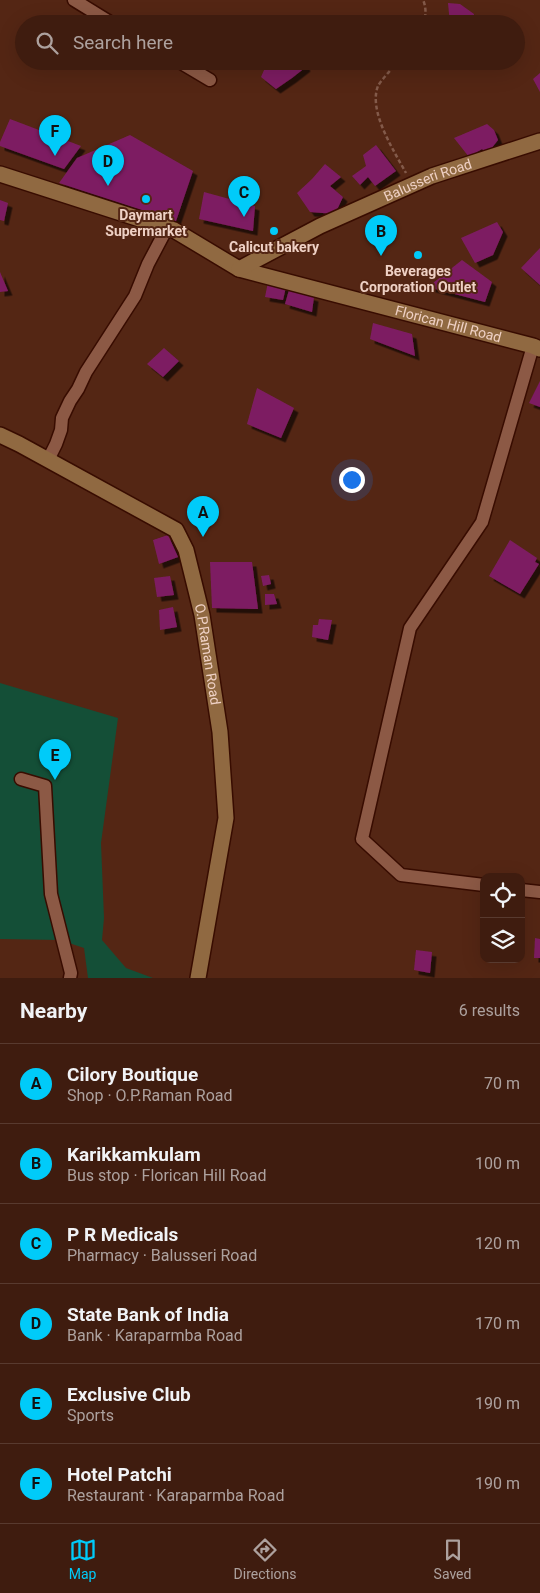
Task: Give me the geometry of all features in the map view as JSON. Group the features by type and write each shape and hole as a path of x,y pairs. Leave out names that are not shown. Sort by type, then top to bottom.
{"street":[{"path":"74,0 98,15"},
{"path":"193,70 210,80"},
{"name":"Balusseri Road","path":"239,269 320,226 432,176 540,141"},
{"name":"Florican Hill Road","path":"0,174 174,230 239,269 537,348"},
{"path":"48,460 56,444 61,430 62,418 70,401 78,390 86,372 135,296 151,257 167,228"},
{"path":"480,885 401,875 362,839 410,628 482,522 537,348"},
{"name":"O.P.Raman Road","path":"0,435 176,530 186,550 202,615 220,732 226,818 198,978"},
{"path":"21,779 45,786 51,894 71,973 70,978"},
{"path":"525,890 540,892"}],"path":[{"path":"423,0 425,15"},
{"path":"391,70 379,84 375,99 387,136 409,178"}],"green space":[{"path":"0,683 118,718 101,843 104,918 102,940 126,968 153,978 88,978 84,948 60,940 0,939"}],"building":[{"path":"448,3 460,4 474,14 474,15 449,15"},
{"path":"264,70 302,70 276,89 261,77"},
{"path":"540,73 540,92 533,79"},
{"path":"10,119 81,146 64,169 0,146"},
{"path":"487,124 494,130 498,140 487,154 482,149 469,157 454,138"},
{"path":"130,135 193,171 176,221 59,183 77,158"},
{"path":"376,145 396,171 375,186 368,177 360,185 352,176 366,166 363,155"},
{"path":"325,164 341,177 330,186 343,197 335,214 310,212 297,193"},
{"path":"204,192 255,206 253,231 199,219"},
{"path":"0,200 8,203 4,221 0,220"},
{"path":"497,222 503,232 493,255 475,263 461,238"},
{"path":"540,248 540,285 521,268"},
{"path":"462,260 492,282 485,302 428,287"},
{"path":"0,272 8,291 0,292"},
{"path":"268,282 286,287 283,300 265,297"},
{"path":"289,290 314,297 312,312 285,304"},
{"path":"373,323 412,334 415,356 370,339"},
{"path":"164,348 179,361 163,377 147,364"},
{"path":"540,381 540,407 529,403"},
{"path":"257,388 294,408 281,438 247,424"},
{"path":"168,535 178,557 159,564 153,540"},
{"path":"510,540 537,558 535,562 539,564 520,594 489,576"},
{"path":"210,562 252,562 258,609 212,608"},
{"path":"269,575 271,584 263,586 261,576"},
{"path":"170,576 174,595 157,597 154,578"},
{"path":"265,594 274,594 277,604 265,605"},
{"path":"173,607 177,627 160,630 159,610"},
{"path":"319,619 332,620 328,640 312,637 313,625 318,625"},
{"path":"535,938 540,939 540,958 534,958"},
{"path":"416,950 432,952 430,973 414,970"}],"place":[{"name":"Hotel Patchi","path":"55,156"},
{"name":"State Bank of India","path":"108,186"},
{"name":"Daymart Supermarket","path":"146,199"},
{"name":"P R Medicals","path":"244,217"},
{"name":"Calicut bakery","path":"274,231"},
{"name":"Beverages Corporation Outlet","path":"418,255"},
{"name":"Karikkamkulam","path":"381,256"},
{"name":"Cilory Boutique","path":"203,537"},
{"name":"Exclusive Club","path":"55,780"}]}
